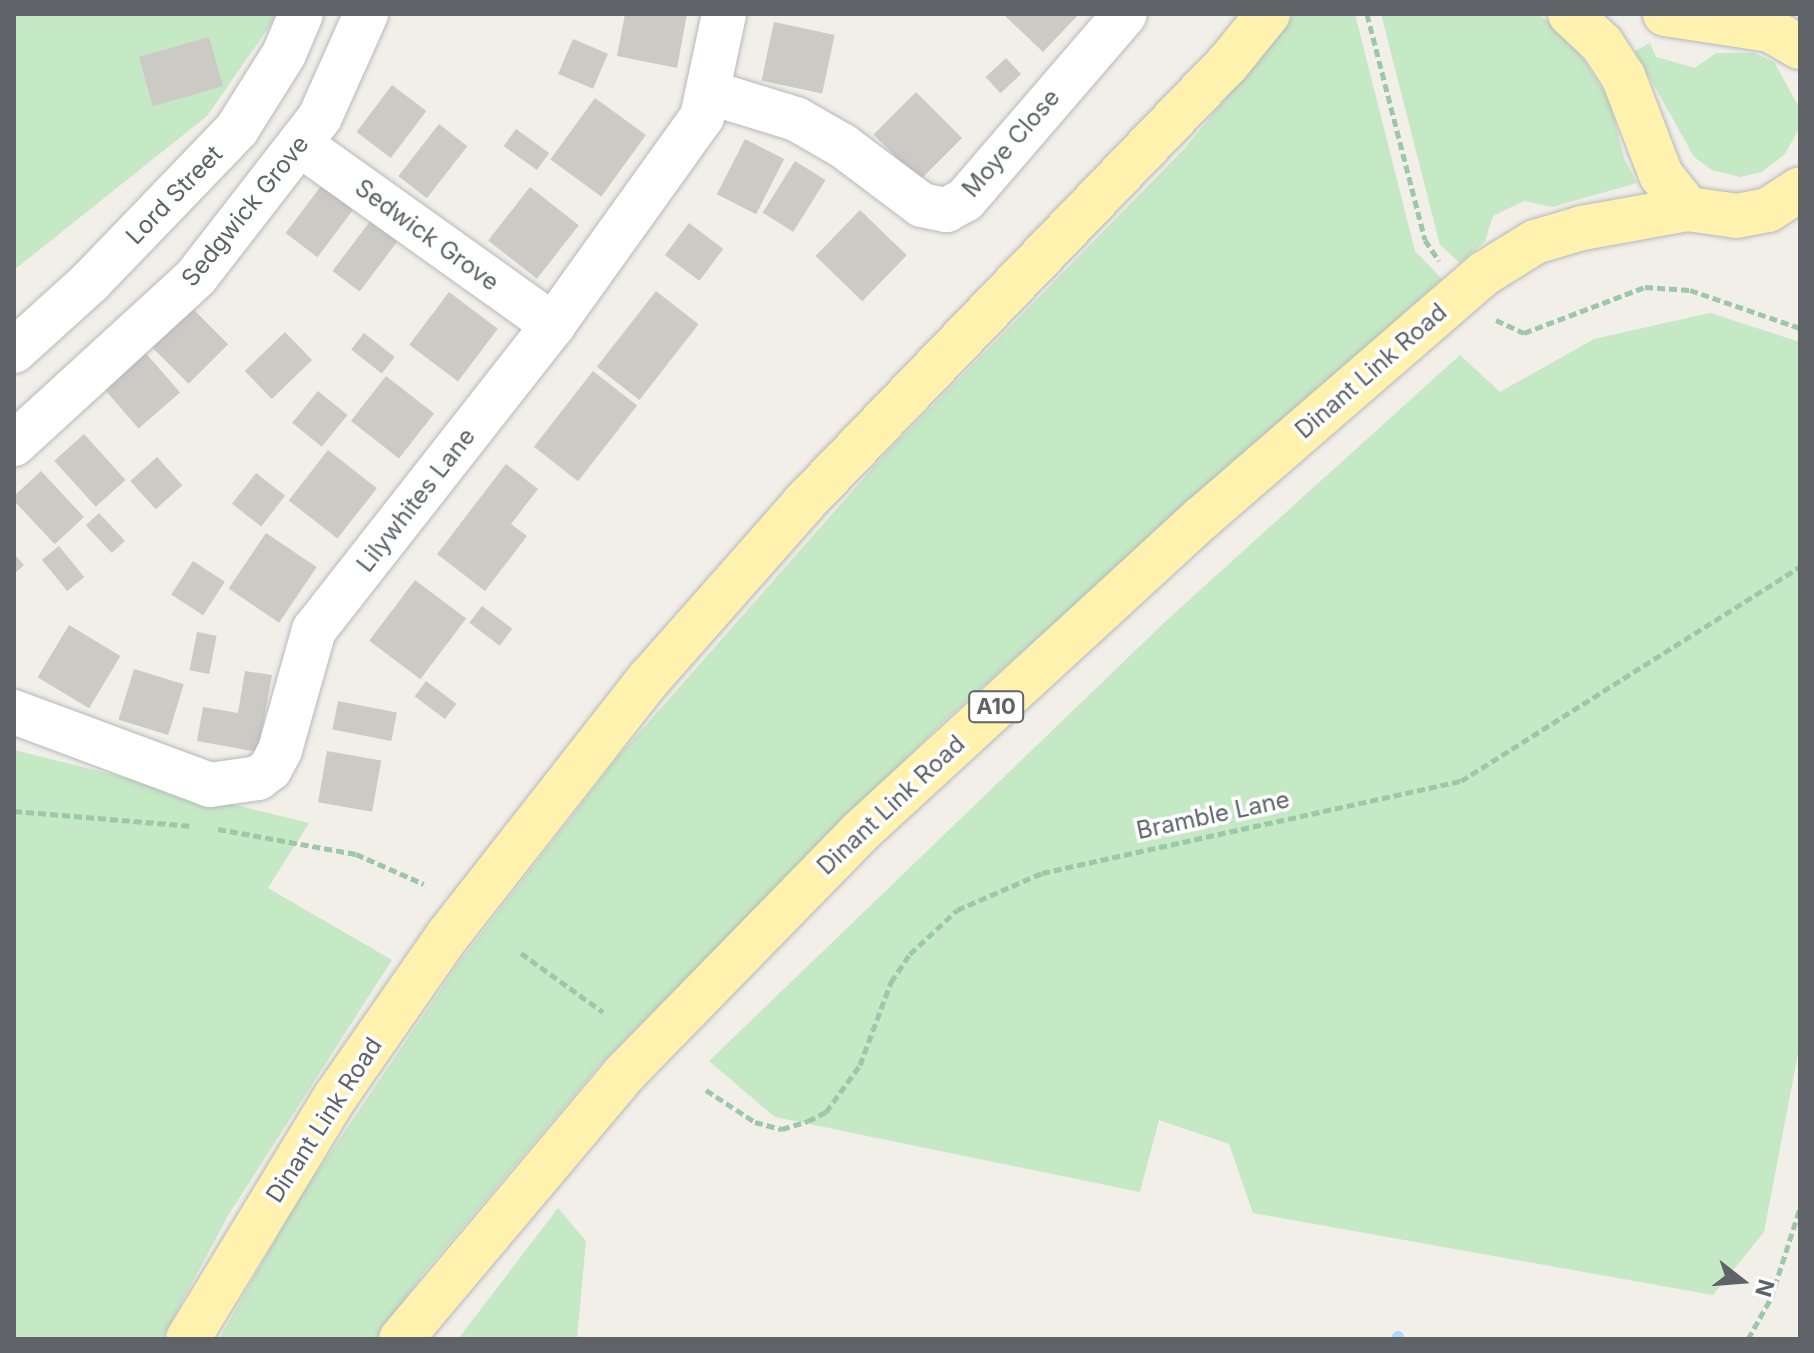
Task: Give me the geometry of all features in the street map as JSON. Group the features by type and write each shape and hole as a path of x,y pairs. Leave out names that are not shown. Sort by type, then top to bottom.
{"main road":[{"name":"Dinant Link Road","path":"188,1339 336,1096 448,935 621,713 804,503 1229,62 1268,14"},
{"path":"1570,14 1602,44 1623,76 1661,175 1688,209"},
{"path":"1665,14 1770,30 1800,47"},
{"name":"Dinant Link Road","path":"401,1339 624,1074 738,952 870,822 1343,393 1485,273 1535,242 1582,228 1688,209 1737,216 1768,210 1799,192"}],"street":[{"name":"Lord Street","path":"14,351 90,282 237,129 284,54 301,14"},
{"name":"Sedgwick Grove","path":"14,444 196,277 301,145 341,77 366,14"},
{"name":"Lilywhites Lane","path":"14,712 210,785 258,778 280,750 314,630 553,325 681,151 702,117 724,14"},
{"name":"Moye Close","path":"708,92 796,119 843,146 922,205 946,210 965,200 1125,14"},
{"name":"Sedwick Grove","path":"301,145 553,325"}],"path":[{"path":"1367,14 1425,240 1448,271"},
{"path":"1492,317 1524,333 1645,287 1690,290 1800,328"},
{"name":"Bramble Lane","path":"706,1090 755,1122 782,1129 808,1121 826,1112 860,1065 891,982 910,954 957,910 1042,873 1461,781 1800,567"},
{"path":"14,811 178,824 322,846 356,854 424,884"},
{"path":"521,953 603,1012"},
{"path":"1748,1339 1771,1298 1800,1208"}],"green space":[{"path":"14,14 278,14 207,116 14,270"},
{"path":"1295,14 1355,14 1415,251 1442,279 942,723 599,1066 423,1274 376,1339 219,1339 295,1205 460,961 617,758 885,454 1185,148"},
{"path":"1381,14 1539,14 1573,43 1610,101 1624,158 1637,183 1552,207 1524,201 1493,216 1485,241 1460,263 1440,245"},
{"path":"1650,43 1656,57 1695,68 1716,53 1754,53 1774,62 1798,105 1798,130 1785,154 1762,172 1740,177 1712,170 1694,157 1635,51"},
{"path":"1710,313 1800,342 1800,1043 1764,1232 1713,1295 1253,1213 1229,1144 1159,1120 1140,1192 775,1117 709,1061 1168,619 1460,355 1500,392 1594,339"},
{"path":"14,750 309,823 268,888 392,960 229,1214 162,1339 14,1339"},
{"path":"558,1208 586,1241 577,1339 458,1339"}],"building":[{"path":"625,14 687,14 677,68 617,56"},
{"path":"1003,14 1079,14 1043,52"},
{"path":"774,22 835,35 822,94 762,81"},
{"path":"209,37 223,86 153,106 139,57"},
{"path":"573,39 608,54 593,89 558,74"},
{"path":"1006,58 1021,74 1001,93 986,77"},
{"path":"392,85 426,111 391,158 356,132"},
{"path":"916,92 962,138 920,180 874,134"},
{"path":"595,98 646,135 601,197 550,159"},
{"path":"439,124 467,146 427,198 398,176"},
{"path":"516,129 549,153 537,170 504,146"},
{"path":"745,139 784,159 756,214 717,194"},
{"path":"795,161 826,180 793,232 763,213"},
{"path":"321,186 353,210 317,257 285,233"},
{"path":"530,187 579,225 537,279 488,241"},
{"path":"860,210 907,255 862,301 816,256"},
{"path":"371,220 398,240 360,292 332,271"},
{"path":"689,223 723,249 699,281 665,255"},
{"path":"656,291 699,324 639,400 597,367"},
{"path":"449,292 498,329 458,381 409,345"},
{"path":"190,306 228,344 189,384 150,346"},
{"path":"285,332 312,360 272,399 245,371"},
{"path":"364,333 395,357 382,374 351,350"},
{"path":"144,351 180,393 139,429 102,387"},
{"path":"593,371 637,405 578,481 534,447"},
{"path":"386,376 434,414 399,458 351,421"},
{"path":"318,391 348,415 322,447 292,423"},
{"path":"84,434 125,480 96,507 54,461"},
{"path":"328,450 377,488 337,539 289,500"},
{"path":"157,457 182,485 156,509 130,481"},
{"path":"506,464 538,489 511,524 527,536 485,591 437,554"},
{"path":"41,471 84,517 55,544 14,501 14,496"},
{"path":"256,473 285,496 261,527 232,504"},
{"path":"99,513 125,541 112,553 86,525"},
{"path":"266,533 317,567 279,623 229,589"},
{"path":"59,546 84,577 67,591 42,560"},
{"path":"14,554 24,565 14,574"},
{"path":"193,561 225,582 203,615 171,595"},
{"path":"415,580 466,619 420,679 369,641"},
{"path":"482,606 512,629 500,646 469,623"},
{"path":"69,625 120,656 89,708 38,677"},
{"path":"197,632 217,636 209,674 190,670"},
{"path":"134,669 184,684 168,735 119,720"},
{"path":"245,671 272,675 258,752 197,741 203,707 238,713"},
{"path":"426,681 456,704 445,719 415,696"},
{"path":"338,701 397,712 391,741 332,729"},
{"path":"327,751 381,761 372,812 318,802"}]}
